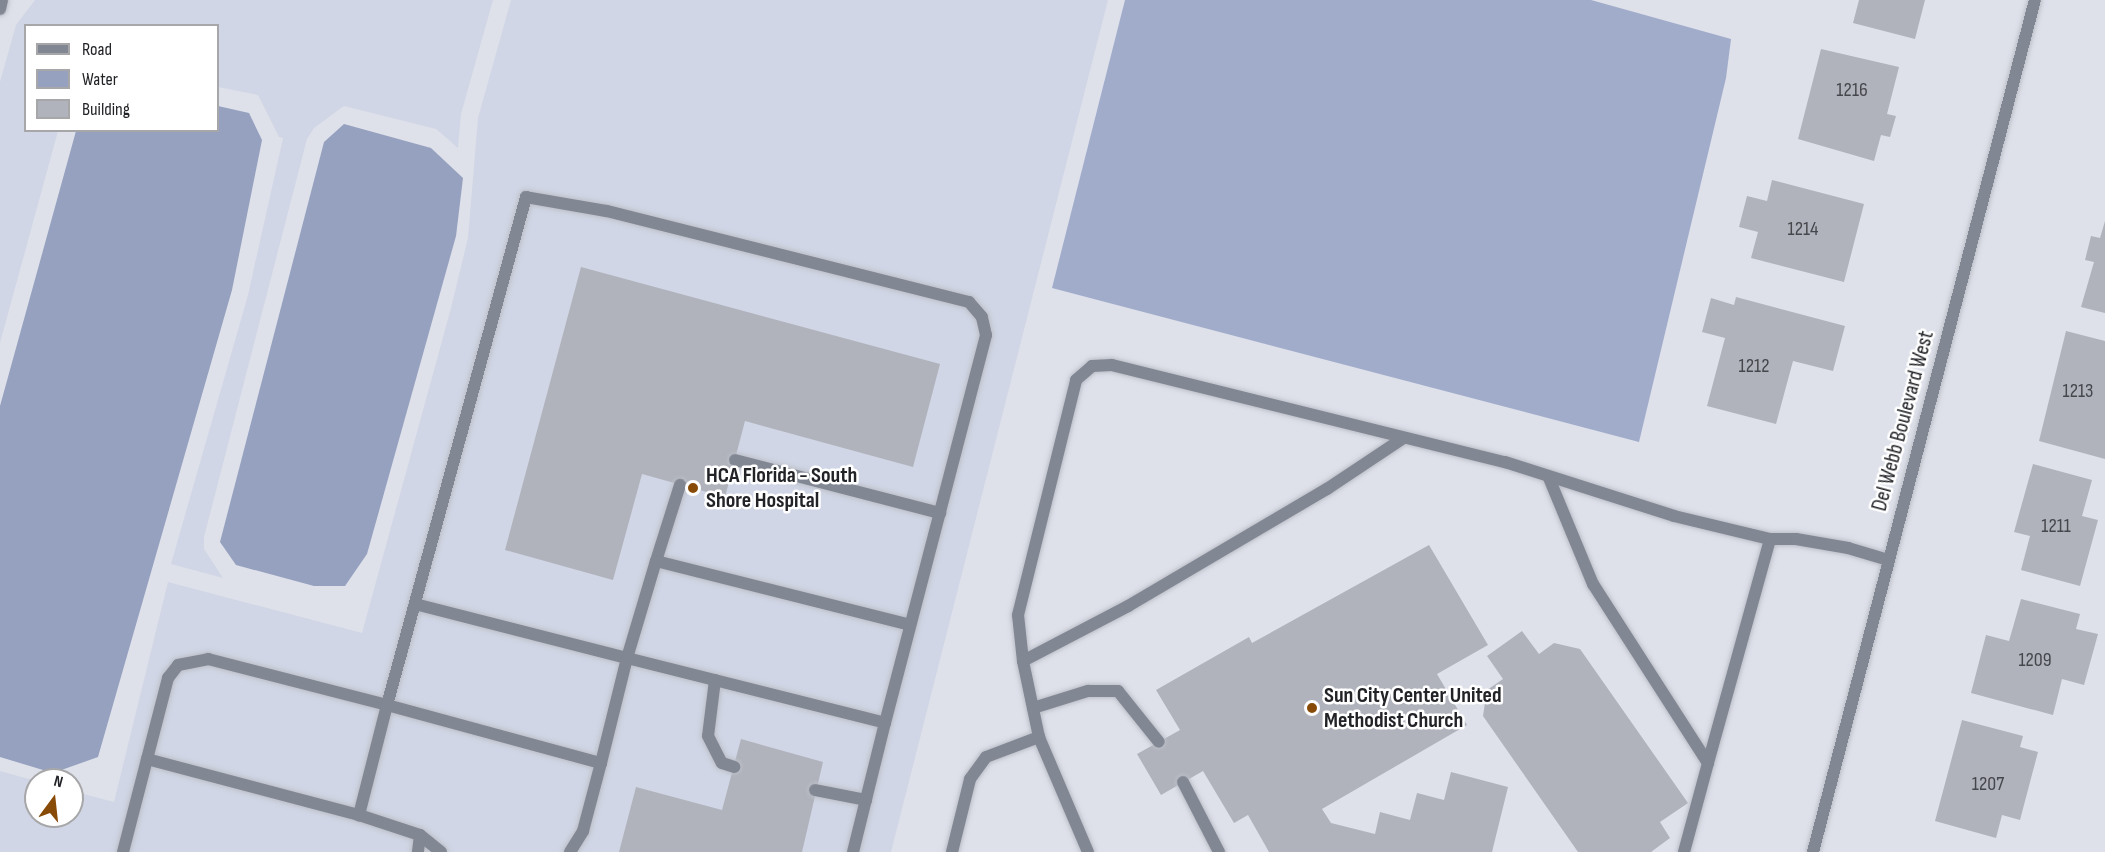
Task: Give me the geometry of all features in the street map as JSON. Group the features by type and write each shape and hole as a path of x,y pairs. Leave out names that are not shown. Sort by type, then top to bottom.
{"street":[{"name":"Del Webb Boulevard West","path":"1813,852 2035,0"},
{"path":"359,815 526,197 606,211 969,302 982,317 986,335 853,852"},
{"path":"1088,852 1039,737 1023,661 1018,615 1076,380 1092,366 1112,365 1402,439 1505,462 1549,478 1674,516 1770,539 1796,539 1848,548 1888,560"},
{"path":"1023,661 1197,565 1327,489 1402,439"},
{"path":"735,460 940,513"},
{"path":"1549,478 1593,584 1708,763"},
{"path":"570,852 584,831 627,658 680,485"},
{"path":"1684,852 1770,539"},
{"path":"656,561 910,625"},
{"path":"415,604 885,723"},
{"path":"123,852 168,678 178,665 208,659 601,763"},
{"path":"715,680 708,735 722,763 734,767"},
{"path":"1033,708 1088,691 1118,692 1160,742"},
{"path":"952,852 970,778 986,757 1039,737"},
{"path":"147,759 359,815 420,835 441,852"},
{"path":"1183,782 1220,852"},
{"path":"815,790 866,801"},
{"path":"418,852 420,835"}],"shaded area":[{"path":"35,0 493,0 461,114 458,148 436,129 344,106 314,128 307,139 204,537 204,549 223,578 171,564 248,295 283,138 279,137 258,95 219,87 219,24 24,24 24,132 58,132 0,343 0,82 16,25"},
{"name":"HCA Florida - South Shore Hospital","path":"511,0 1108,0 891,852 0,852 0,771 24,778 24,828 84,828 84,794 114,802 168,582 362,633 468,238 478,118"},
{"path":"1125,0 1591,0 1731,39 1726,78 1639,442 1052,288"}],"water":[{"path":"219,106 249,113 262,140 232,290 98,757 67,768 36,768 0,757 0,406 76,132 219,132"},
{"path":"344,124 431,148 463,178 456,236 367,554 345,586 314,586 236,565 220,542 324,142"}],"building":[{"path":"1859,0 1925,0 1915,39 1853,23"},
{"path":"1821,49 1899,67 1887,114 1896,116 1890,137 1881,135 1874,161 1798,139"},
{"path":"1772,180 1864,204 1844,282 1751,258 1758,232 1739,227 1747,196 1767,201"},
{"path":"2105,221 2105,313 2081,307 2094,262 2085,260 2091,236 2100,238"},
{"path":"581,267 940,364 913,467 745,421 725,497 642,474 613,580 505,550"},
{"path":"1736,297 1845,326 1833,371 1793,361 1776,424 1707,406 1725,338 1702,332 1711,298 1734,305"},
{"path":"2066,331 2105,341 2105,459 2039,441"},
{"path":"2033,464 2092,480 2082,516 2098,520 2080,586 2021,570 2030,536 2014,532"},
{"name":"Sun City Center United Methodist Church","path":"1429,545 1488,645 1437,674 1467,725 1322,809 1331,823 1375,834 1380,812 1410,820 1417,793 1444,800 1451,772 1508,787 1492,852 1269,852 1248,815 1234,823 1203,771 1161,795 1137,754 1180,730 1156,690 1249,637 1252,643"},
{"path":"2021,599 2080,614 2076,629 2098,634 2084,685 2062,679 2053,715 1971,693 1986,635 2009,641"},
{"name":"Sun City Center United Methodist Church","path":"1522,631 1539,654 1554,643 1580,649 1688,803 1660,822 1670,838 1651,852 1578,852 1483,716 1487,690 1503,679 1487,656"},
{"path":"1962,720 2023,736 2020,747 2038,752 2020,820 2002,815 1996,838 1935,821"},
{"path":"741,739 823,762 802,852 619,852 636,787 722,810"}],"place":[{"name":"HCA Florida - South Shore Hospital","path":"693,488"},
{"name":"Sun City Center United Methodist Church","path":"1312,708"}]}
